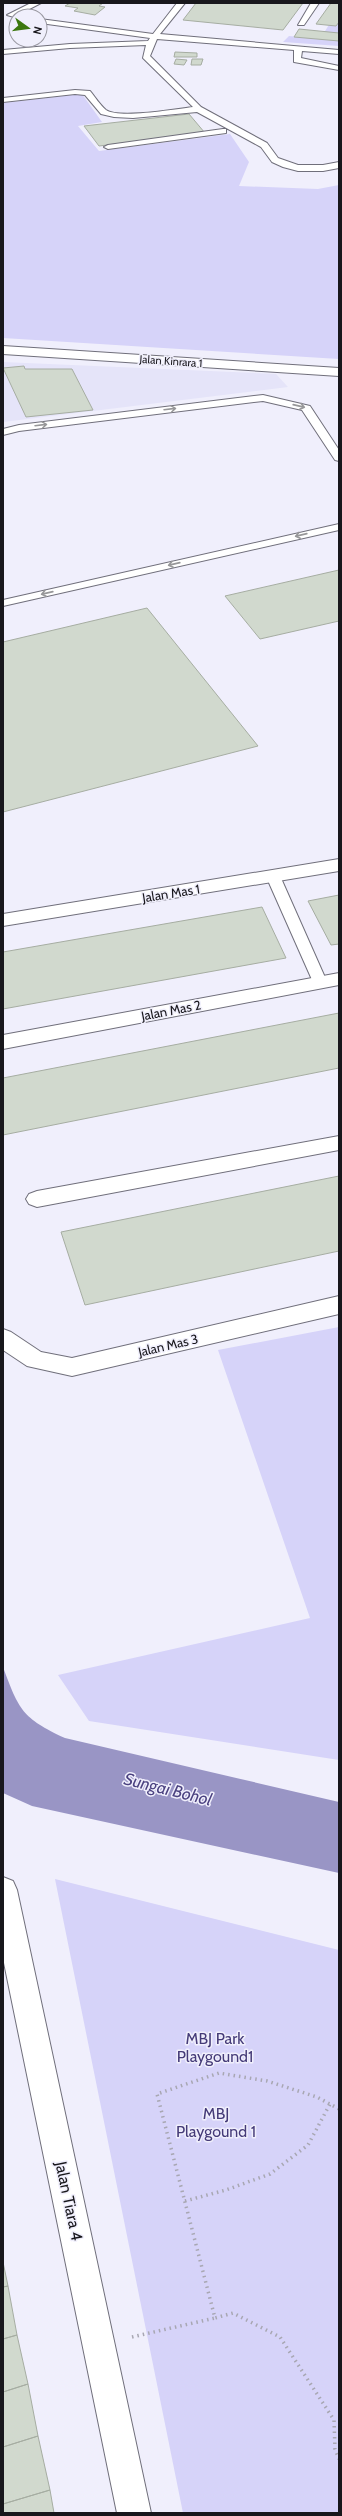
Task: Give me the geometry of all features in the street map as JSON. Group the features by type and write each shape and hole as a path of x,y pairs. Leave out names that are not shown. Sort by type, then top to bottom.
{"street":[{"name":"Jalan Kinrara 1","path":"3,350 339,372"},
{"name":"Jalan Mas 1","path":"3,920 339,865"},
{"name":"Jalan Mas 2","path":"3,1042 330,981"},
{"path":"37,1199 339,1144"},
{"name":"Jalan Mas 3","path":"3,1338 35,1360 72,1367 339,1305"},
{"name":"Jalan Tiara 4","path":"3,1890 134,2513"}],"lane":[{"path":"26,8 37,3"},
{"path":"108,147 223,131 146,56 152,40 181,3"},
{"path":"301,23 314,3"},
{"path":"48,21 152,40 339,52"},
{"path":"3,52 152,40"},
{"path":"298,49 297,60 339,68"},
{"path":"3,100 75,92 87,93 104,112 114,115 133,116 200,109 264,145 269,149 275,160 286,165 298,168 323,168 339,165"},
{"path":"3,432 19,428 263,398 306,408 339,458"},
{"path":"3,603 339,526"},
{"path":"273,876 330,981"}],"path":[{"path":"215,2318 157,2094 219,2073 267,2081 317,2097 339,2109"},
{"path":"185,2201 226,2190 270,2174 308,2145 330,2104"},
{"path":"99,2345 232,2313 280,2337 334,2420 335,2449 339,2459"}],"shaded area":[{"path":"3,362 276,374 288,387 3,422"}],"green space":[{"path":"339,9 339,46 283,42 289,36 320,39"},
{"path":"82,94 102,122 78,126 99,151 230,134 249,162 239,186 318,189 339,185 339,359 3,338 3,103"},
{"path":"339,1327 339,1760 89,1721 58,1675 310,1618 218,1350"},
{"name":"MBJ Park Playgound1","path":"55,1879 339,1950 339,2513 183,2513"}],"water":[{"name":"Sungai Bohol","path":"3,1667 13,1693 24,1711 39,1725 65,1738 339,1802 339,1873 32,1806 3,1793"}],"building":[{"path":"70,3 103,3 99,6 105,7 95,15 74,11 78,8 65,6"},
{"path":"196,3 303,3 283,30 183,20"},
{"path":"331,3 339,3 339,22 336,26 316,24"},
{"path":"299,29 339,33 339,41 294,37"},
{"path":"175,52 197,53 197,57 174,57"},
{"path":"176,59 187,60 184,65 174,64"},
{"path":"192,59 203,59 201,65 191,65"},
{"path":"189,114 205,133 99,146 84,126"},
{"path":"24,366 25,369 72,369 93,410 26,417 3,368"},
{"path":"339,570 339,621 260,639 225,596"},
{"path":"147,608 258,746 3,812 3,642"},
{"path":"339,895 339,944 331,945 308,901"},
{"path":"262,907 286,958 3,1009 3,952"},
{"path":"339,1013 339,1068 3,1135 3,1078"},
{"path":"339,1176 339,1251 85,1305 61,1232"},
{"path":"3,2262 8,2286 3,2287"},
{"path":"8,2286 17,2335 3,2339 3,2287"},
{"path":"17,2335 28,2384 3,2392 3,2339"},
{"path":"28,2384 38,2436 3,2447 3,2392"},
{"path":"38,2436 50,2490 3,2504 3,2447"},
{"path":"50,2490 54,2513 3,2513 3,2504"}],"park label":[{"name":"MBJ Playgound 1","path":"216,2122"}]}
